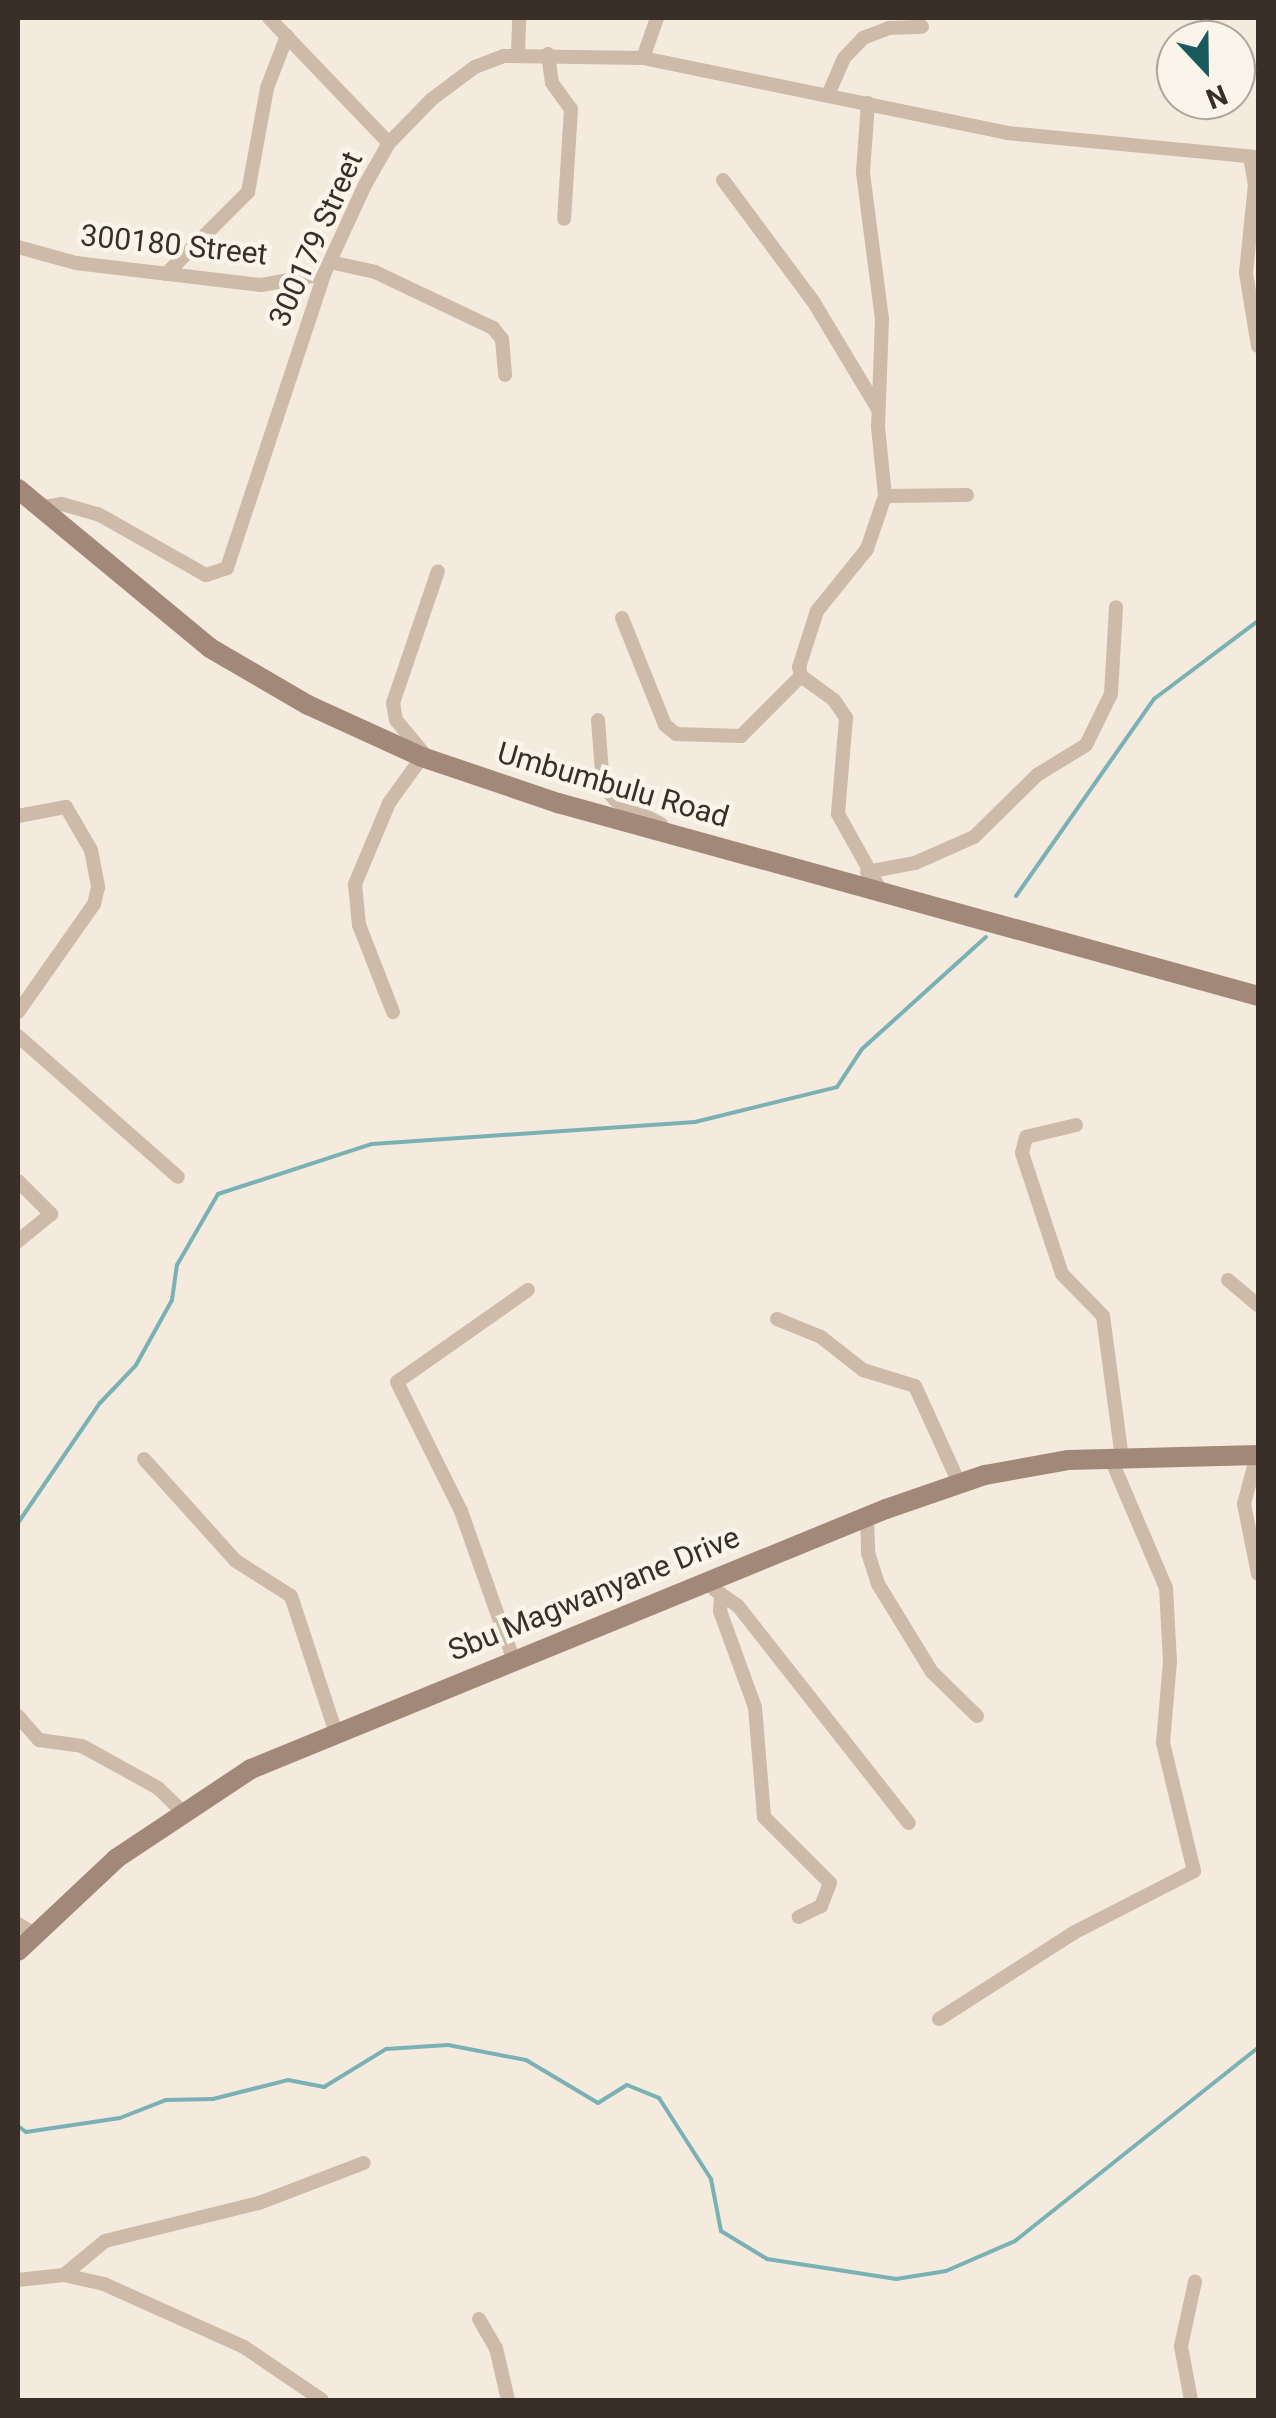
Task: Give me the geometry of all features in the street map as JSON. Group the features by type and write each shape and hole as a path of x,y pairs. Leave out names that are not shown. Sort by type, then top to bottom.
{"main road":[{"name":"Umbumbulu Road","path":"18,489 210,648 324,713 425,758 678,836 1258,996"},
{"name":"Sbu Magwanyane Drive","path":"18,1952 26,1929 182,1811 334,1730 514,1658 716,1587 867,1518 959,1483 1116,1457 1258,1455"}],"street":[{"path":"269,18 389,143"},
{"path":"518,18 518,54"},
{"path":"642,58 657,18"},
{"path":"828,95 844,58 863,38 889,28 922,27"},
{"path":"166,274 248,192 267,88 287,36"},
{"name":"300179 Street","path":"39,508 62,504 98,514 206,576 227,568 327,268 389,143 450,84 488,61 518,54 642,58 1007,133 1254,157"},
{"path":"548,54 552,83 571,109 564,219"},
{"path":"622,618 666,725 676,734 741,736 800,676 817,611 867,548 885,496 878,410 882,320 863,174 868,103"},
{"path":"1254,157 1246,265 1258,346"},
{"path":"723,180 813,301 878,410"},
{"name":"300180 Street","path":"18,247 76,263 261,285 327,268"},
{"path":"327,268 361,266 493,328 502,339 505,375"},
{"path":"885,496 967,495"},
{"path":"392,1012 354,899 360,868 389,804 425,758 396,720 393,703 438,570"},
{"path":"867,872 915,863 974,837 1036,775 1086,745 1111,694 1116,608"},
{"path":"800,676 834,700 846,718 837,804 867,872 881,892"},
{"path":"598,720 600,775 608,794 678,836"},
{"path":"18,816 54,805 75,816 95,866 94,904 18,1012"},
{"path":"18,1036 178,1177"},
{"path":"939,2019 1075,1932 1194,1871 1163,1743 1170,1662 1166,1588 1116,1457 1103,1316 1062,1274 1022,1153 1026,1137 1076,1125"},
{"path":"18,1181 51,1214 18,1241"},
{"path":"1228,1280 1258,1305"},
{"path":"514,1658 462,1510 396,1382 528,1290"},
{"path":"777,1319 821,1337 863,1370 915,1386 959,1483"},
{"path":"1258,1455 1244,1504 1258,1574"},
{"path":"144,1459 236,1561 291,1596 334,1730"},
{"path":"867,1518 868,1553 878,1584 932,1672 977,1716"},
{"path":"716,1587 738,1606 909,1823"},
{"path":"716,1587 720,1611 755,1707 764,1817 830,1883 824,1904 798,1917"},
{"path":"18,1716 38,1740 82,1746 158,1788 182,1811"},
{"path":"64,2275 105,2241 258,2203 364,2164"},
{"path":"18,2280 64,2275 104,2284 244,2347 322,2400"},
{"path":"1191,2400 1181,2346 1195,2282"},
{"path":"479,2319 496,2348 508,2400"}],"waterway":[{"path":"1016,896 1154,699 1258,621"},
{"path":"18,1523 100,1403 136,1365 172,1300 177,1265 218,1194 372,1144 695,1122 837,1087 862,1049 986,937"},
{"path":"18,2126 26,2132 120,2118 166,2100 213,2099 288,2080 324,2087 386,2049 448,2045 526,2060 598,2103 627,2085 659,2098 711,2179 721,2231 767,2259 896,2279 946,2271 1015,2241 1258,2048"}]}
